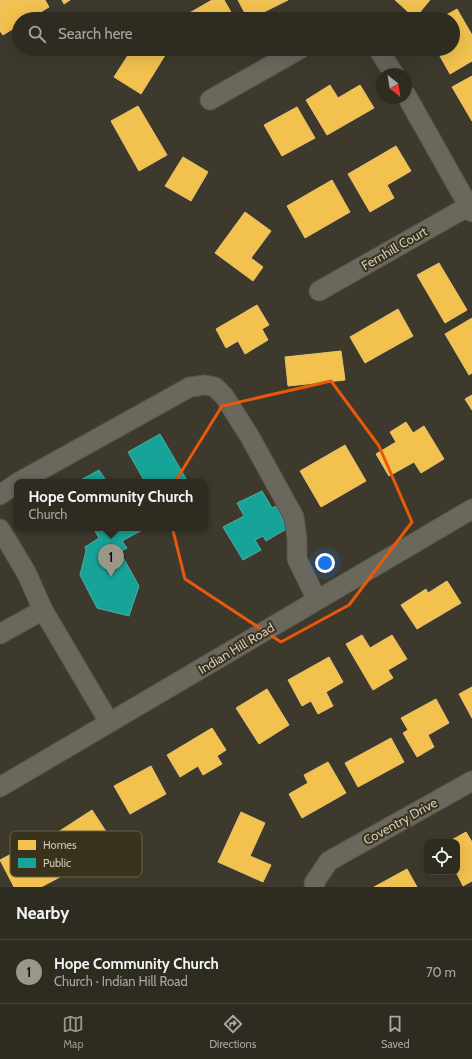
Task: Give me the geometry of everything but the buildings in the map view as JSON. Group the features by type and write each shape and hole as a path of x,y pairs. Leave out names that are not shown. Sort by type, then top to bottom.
{"street":[{"path":"210,100 288,56"},
{"path":"382,56 390,68"},
{"path":"411,104 470,209"},
{"name":"Fernhill Court","path":"319,291 470,209"},
{"path":"25,479 190,387 205,385 216,387 224,396 250,437 294,517 297,559 317,600"},
{"path":"0,495 14,486"},
{"name":"Indian Hill Road","path":"0,787 472,509"},
{"path":"0,529 26,572 43,610 109,722"},
{"path":"0,634 43,610"},
{"name":"Coventry Drive","path":"315,887 314,883 329,861 472,781"}],"highlighted area":[{"path":"331,381 379,446 412,522 349,605 281,642 185,579 165,498 222,406"}],"place":[{"name":"Hope Community Church","path":"111,577"}]}
